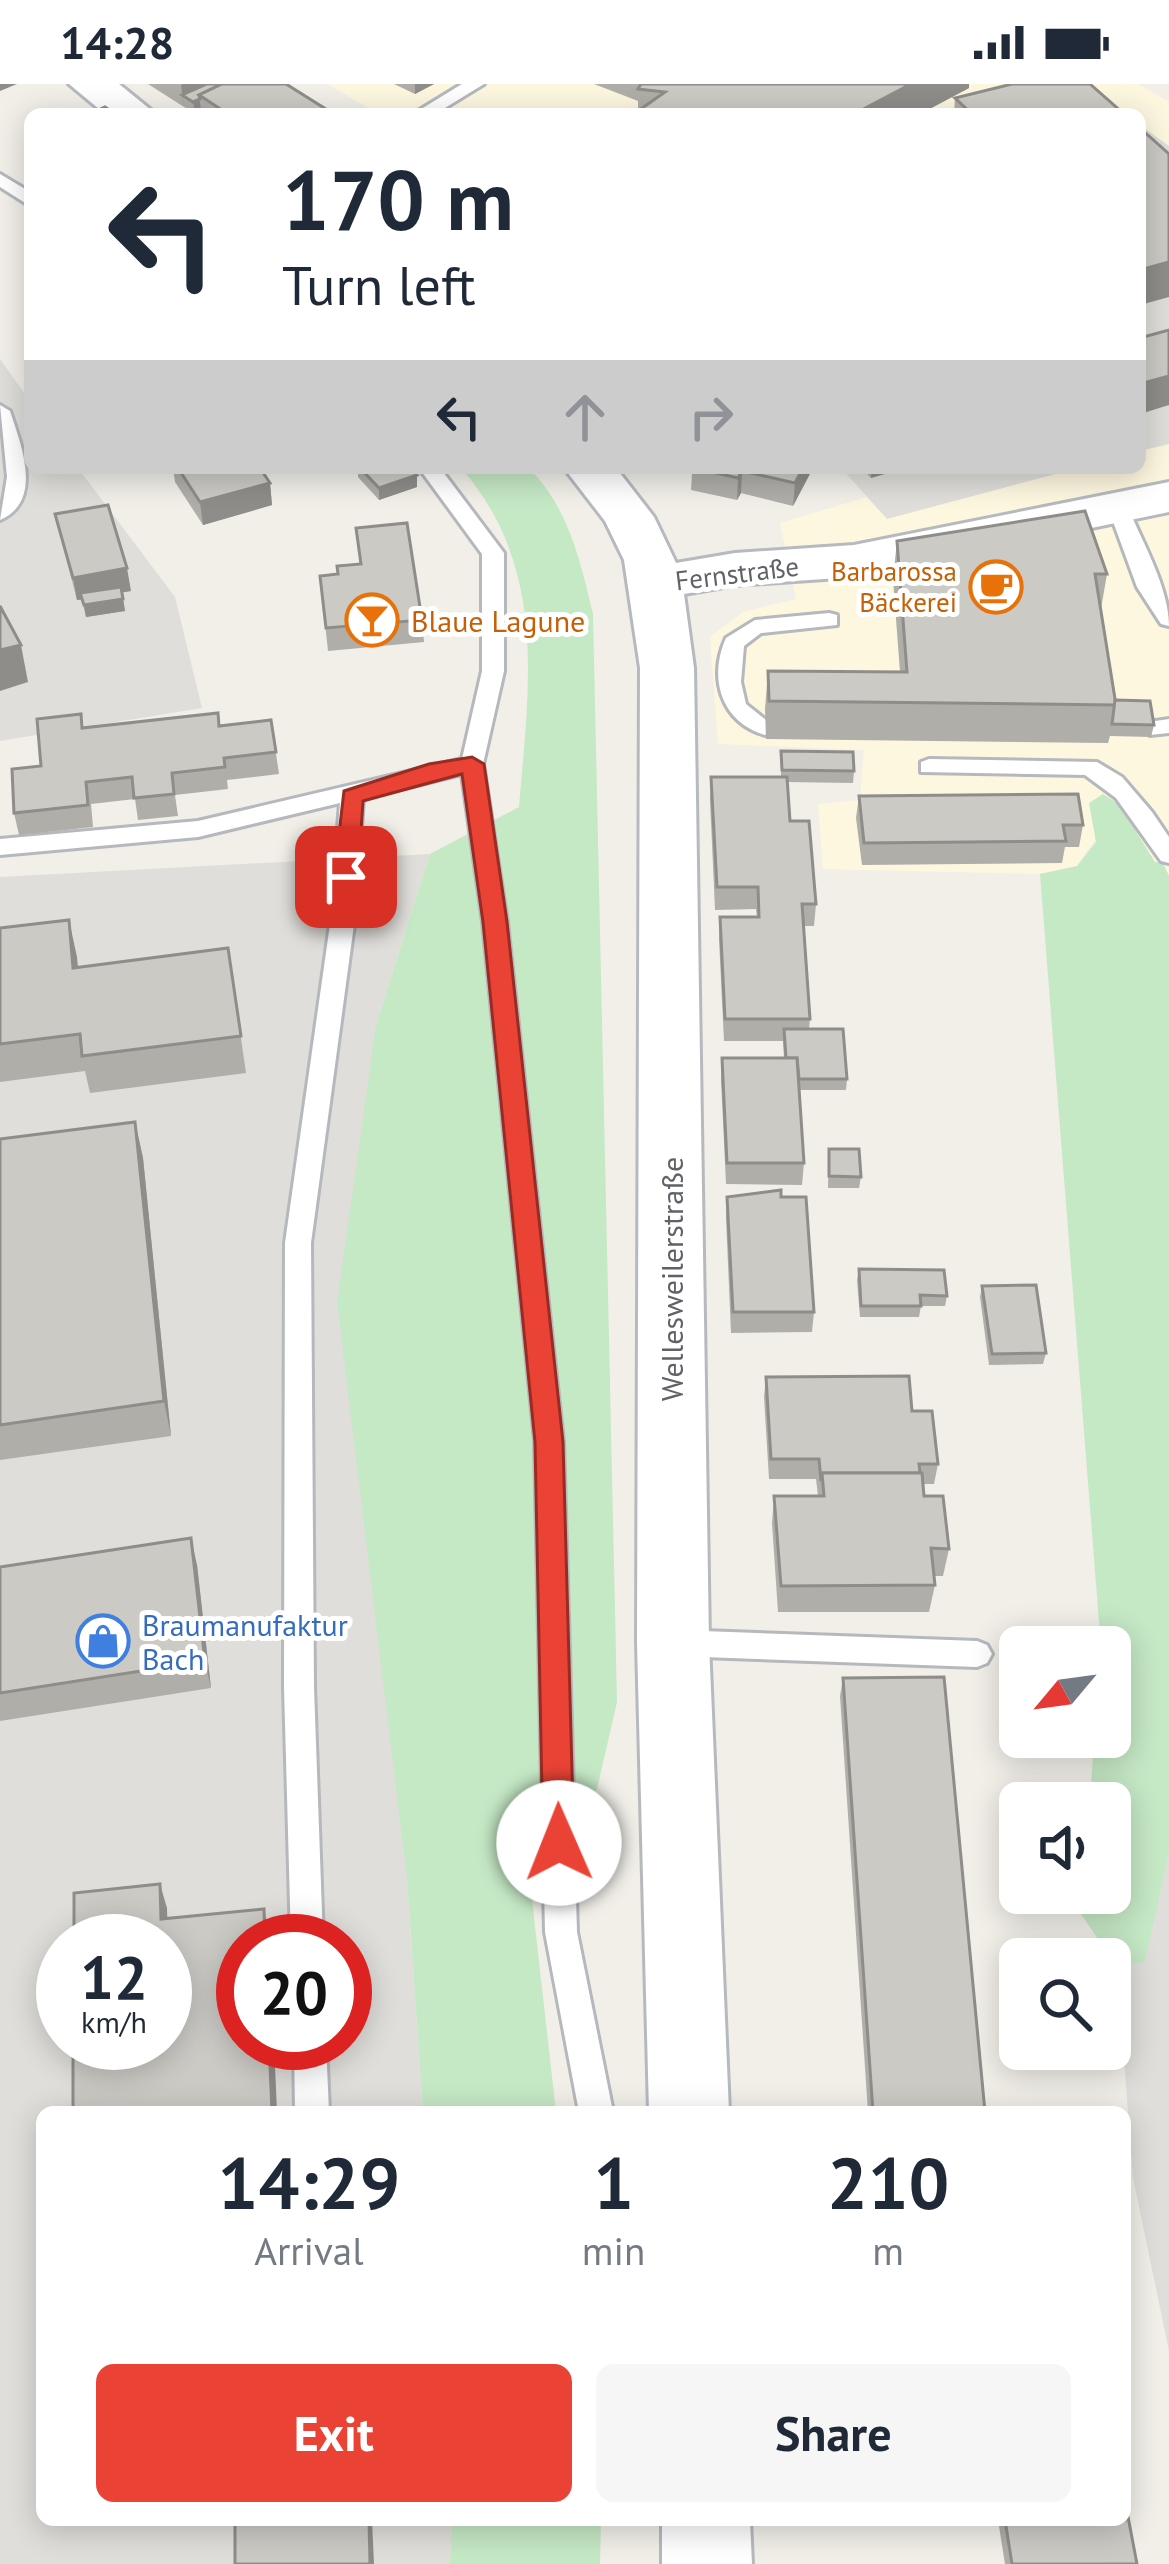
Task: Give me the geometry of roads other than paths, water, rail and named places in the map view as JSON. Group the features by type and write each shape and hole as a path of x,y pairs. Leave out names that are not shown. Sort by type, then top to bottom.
{"street":[{"path":"90,84 125,108"},
{"name":"Wellesweilerstraße","path":"594,474 630,517 659,582 667,668 673,1642 689,2106"},
{"name":"Fernstraße","path":"659,582 914,551 1169,497"},
{"path":"706,2526 707,2564"}],"lane":[{"path":"433,108 475,84"},
{"path":"0,411 20,472 16,497 0,514"},
{"path":"434,474 493,553 493,671 472,764 495,922 549,1442 561,1932 595,2106"},
{"path":"1117,505 1148,587 1169,619"},
{"path":"766,728 747,722 734,704 727,670 734,643 755,627 829,620"},
{"path":"0,847 198,829 472,764"},
{"path":"929,767 1100,771 1136,807 1169,855"},
{"path":"306,1914 299,1687 298,1243 343,917 352,796"},
{"path":"673,1642 977,1654"},
{"path":"311,2070 312,2106"}],"place":[{"name":"Barbarossa Bäckerei","path":"996,587"},
{"name":"Blaue Lagune","path":"372,620"},
{"name":"Braumanufaktur Bach","path":"103,1641"}]}
